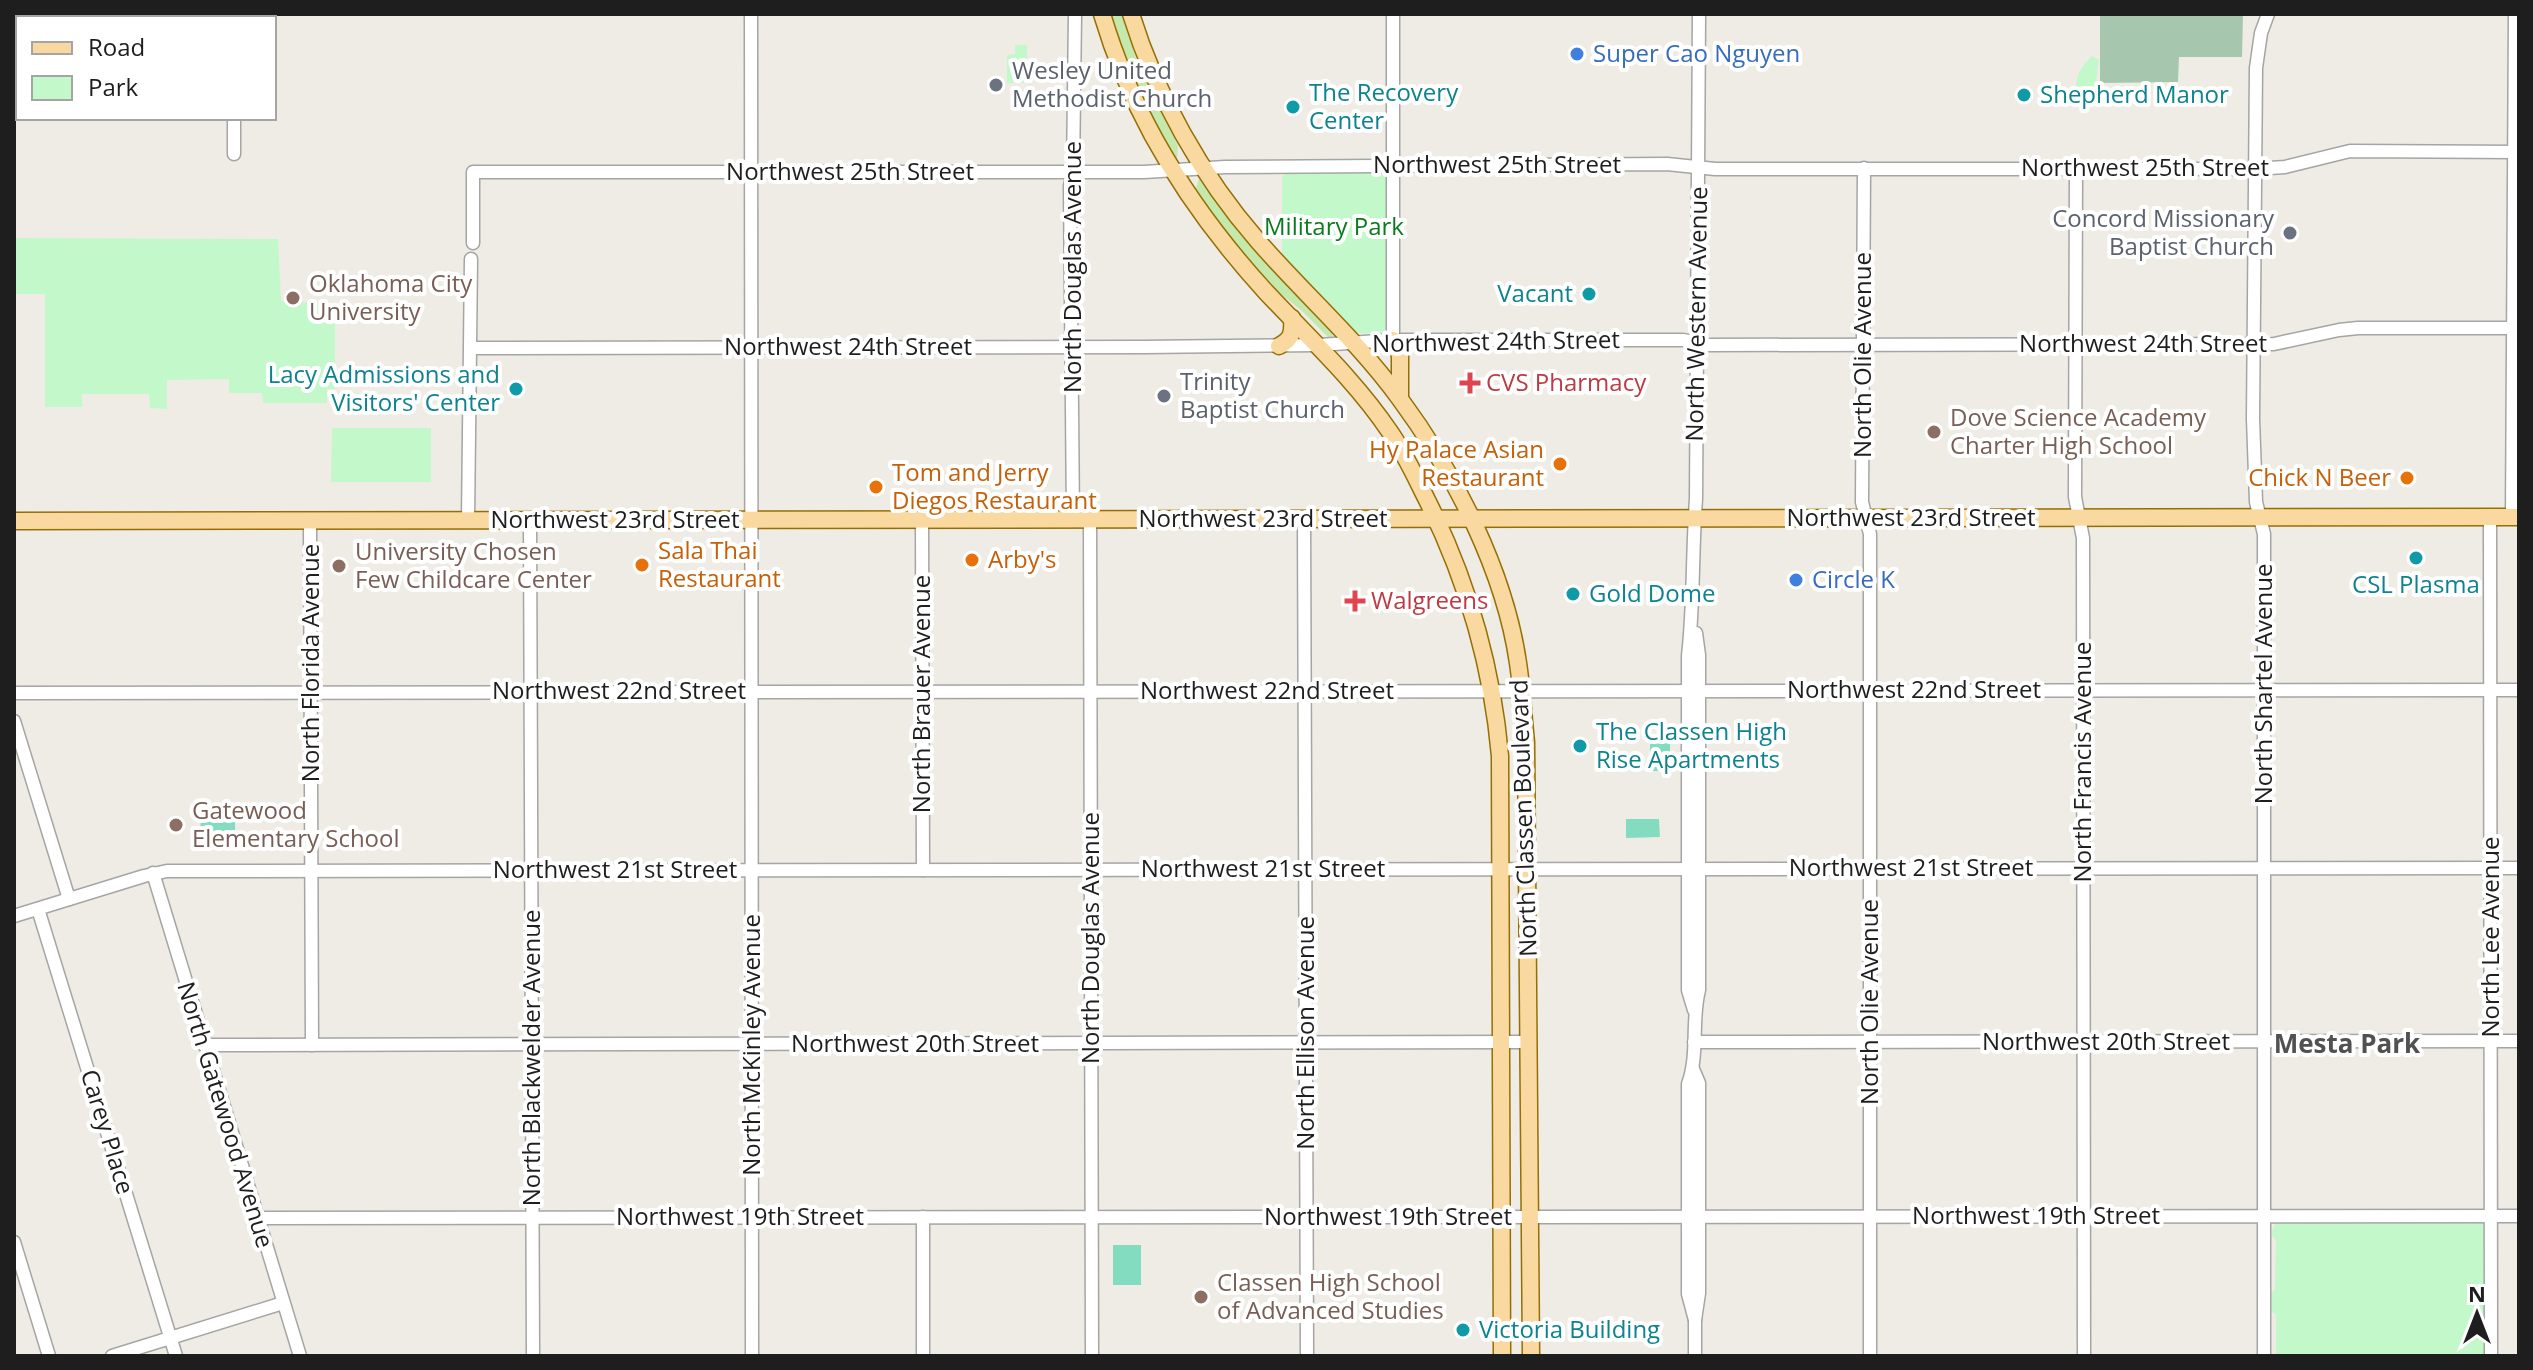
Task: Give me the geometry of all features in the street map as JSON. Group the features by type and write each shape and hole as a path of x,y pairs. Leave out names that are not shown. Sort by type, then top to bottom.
{"main road":[{"name":"North Classen Boulevard","path":"1102,14 1131,95 1172,170 1225,244 1319,345 1391,434 1437,520 1470,606 1491,690 1500,756 1502,1356"},
{"name":"North Classen Boulevard","path":"1131,14 1152,70 1205,169 1257,240 1355,343 1400,398 1447,472 1472,519 1512,634 1526,742 1531,1356"},
{"path":"1279,346 1290,339 1292,318"},
{"path":"1393,340 1400,355 1400,398"},
{"name":"Northwest 23rd Street","path":"14,521 2517,517"}],"street":[{"name":"North McKinley Avenue","path":"751,14 752,1356"},
{"name":"North Douglas Avenue","path":"1073,519 1070,186 1073,172 1075,14"},
{"path":"1393,14 1393,340"},
{"name":"North Western Avenue","path":"1695,1356 1695,1320 1688,1294 1694,1216 1688,1084 1693,1069 1694,1010 1688,990 1693,869 1693,691 1699,655 1693,614 1699,14"},
{"name":"North Shartel Avenue","path":"2264,1356 2264,534 2256,502 2254,343 2257,53 2268,14"},
{"path":"2515,14 2517,517"},
{"path":"234,120 234,154"},
{"name":"Northwest 25th Street","path":"473,243 473,172 1073,172 1685,164 1715,169 2255,169 2285,167 2350,151 2517,152"},
{"name":"North Olie Avenue","path":"1864,168 1862,502 1870,534 1870,1356"},
{"name":"North Francis Avenue","path":"2076,168 2075,497 2083,538 2084,1356"},
{"path":"468,520 471,259"},
{"name":"Northwest 24th Street","path":"471,348 1279,346 1393,340 1683,340 1709,345 2285,343 2358,328 2516,328"},
{"name":"North Lee Avenue","path":"2490,517 2491,1356"},
{"name":"North Brauer Avenue","path":"922,519 923,870"},
{"name":"North Douglas Avenue","path":"1090,519 1092,1356"},
{"name":"North Ellison Avenue","path":"1304,519 1307,1356"},
{"name":"North Blackwelder Avenue","path":"530,520 533,1356"},
{"name":"North Florida Avenue","path":"310,521 312,1045"},
{"name":"Northwest 22nd Street","path":"14,693 2519,690"},
{"path":"14,721 69,899"},
{"name":"Northwest 21st Street","path":"14,916 153,873 185,871 2519,868"},
{"name":"North Gatewood Avenue","path":"153,873 300,1356"},
{"name":"Carey Place","path":"38,909 176,1356"},
{"name":"Northwest 20th Street","path":"1694,1042 2519,1041"},
{"name":"Northwest 20th Street","path":"204,1045 1530,1042"},
{"name":"Northwest 19th Street","path":"258,1218 2519,1216"},
{"path":"923,1217 923,1356"},
{"path":"14,1242 49,1356"},
{"path":"112,1356 283,1303"}],"green space":[{"path":"1110,14 1121,14 1138,64 1178,146 1177,160 1174,161 1136,89"},
{"path":"2100,14 2243,14 2242,57 2179,57 2178,82 2100,83"},
{"path":"1015,45 1027,45 1027,83 1007,83 1007,55 1015,54"},
{"path":"2092,56 2099,60 2094,98 2076,97 2078,75"},
{"name":"Military Park","path":"1285,173 1380,173 1386,177 1386,328 1382,334 1357,333 1279,256 1282,253 1282,178"},
{"path":"1199,178 1267,265 1333,331 1332,341 1274,289 1244,256 1198,196"},
{"path":"14,238 278,239 281,301 328,304 328,318 335,319 335,389 327,389 327,403 263,403 262,393 229,393 229,379 167,380 167,409 150,408 149,394 82,394 82,407 45,407 45,294 16,294 14,308"},
{"path":"332,428 431,428 431,482 331,482"},
{"path":"1650,735 1670,735 1670,771 1650,771"},
{"path":"201,803 235,803 235,848 200,848"},
{"path":"1626,819 1659,819 1660,837 1626,838"},
{"path":"2484,1222 2485,1356 2276,1356 2276,1314 2271,1312 2271,1293 2275,1290 2276,1240 2271,1234 2275,1224"},
{"path":"1113,1245 1141,1245 1141,1285 1113,1285"}],"place":[{"name":"Super Cao Nguyen","path":"1577,54"},
{"name":"Wesley United Methodist Church","path":"996,85"},
{"name":"Shepherd Manor","path":"2024,95"},
{"name":"The Recovery Center","path":"1293,107"},
{"name":"Concord Missionary Baptist Church","path":"2290,233"},
{"name":"Vacant","path":"1589,294"},
{"name":"Oklahoma City University","path":"293,298"},
{"name":"CVS Pharmacy","path":"1470,383"},
{"name":"Lacy Admissions and Visitors' Center","path":"516,389"},
{"name":"Trinity Baptist Church","path":"1164,396"},
{"name":"Dove Science Academy Charter High School","path":"1934,432"},
{"name":"Hy Palace Asian Restaurant","path":"1560,464"},
{"name":"Chick N Beer","path":"2407,478"},
{"name":"Tom and Jerry Diegos Restaurant","path":"876,487"},
{"name":"CSL Plasma","path":"2416,558"},
{"name":"Arby's","path":"972,560"},
{"name":"Sala Thai Restaurant","path":"642,565"},
{"name":"University Chosen Few Childcare Center","path":"339,566"},
{"name":"Circle K","path":"1796,580"},
{"name":"Gold Dome","path":"1573,594"},
{"name":"Walgreens","path":"1355,601"},
{"name":"The Classen High Rise Apartments","path":"1580,746"},
{"name":"Gatewood Elementary School","path":"176,825"},
{"name":"Classen High School of Advanced Studies","path":"1201,1297"},
{"name":"Victoria Building","path":"1463,1330"}],"district":[{"name":"Mesta Park","path":"2347,1044"}]}
